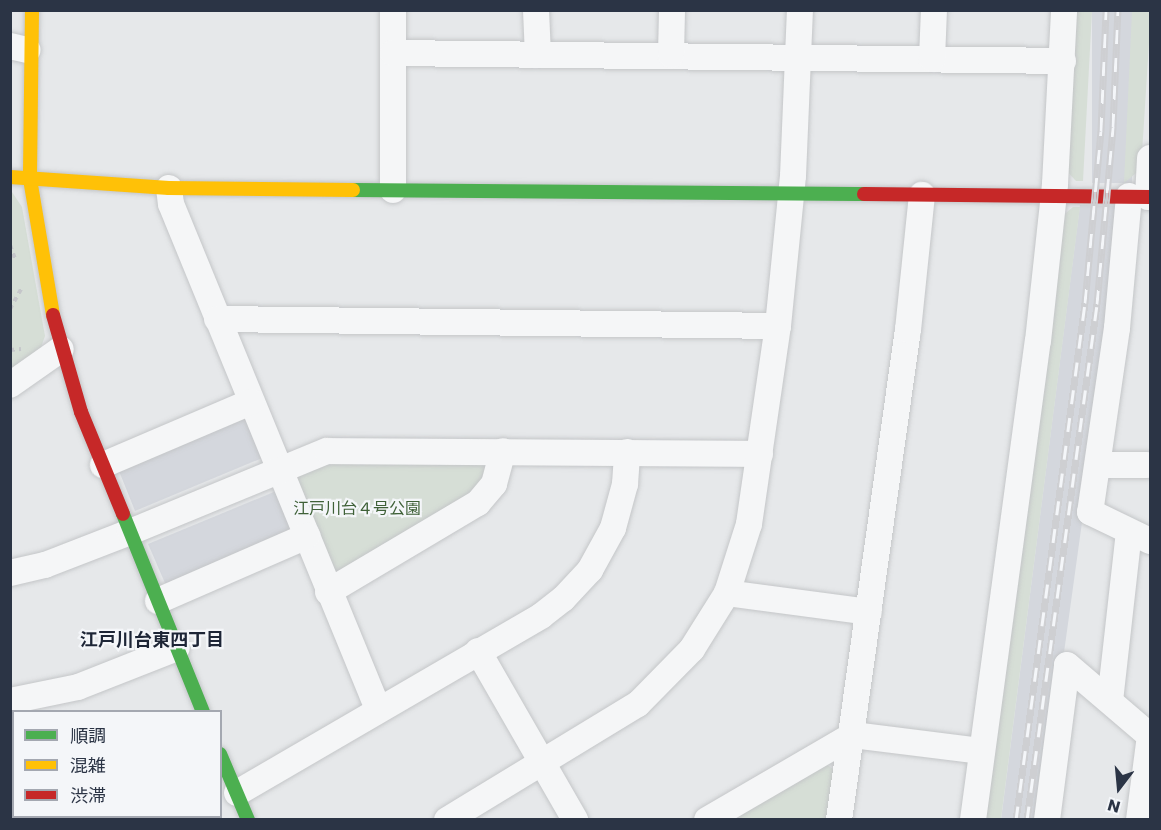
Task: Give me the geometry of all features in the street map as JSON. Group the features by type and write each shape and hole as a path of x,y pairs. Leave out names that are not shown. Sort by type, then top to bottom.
{"street":[{"path":"32,10 20,48 30,179 42,262 61,349 103,465 203,710"},
{"path":"393,10 393,190"},
{"path":"536,10 538,55"},
{"path":"671,56 672,10"},
{"path":"447,819 543,765 638,704 671,675 706,630 727,593 745,541 778,326 792,194 801,10"},
{"path":"932,59 934,10"},
{"path":"973,819 1036,358 1054,196 1064,10"},
{"path":"393,53 1063,61"},
{"path":"1110,701 1140,536 1090,512 1150,158"},
{"path":"10,177 169,188 1142,197"},
{"path":"169,188 171,204 217,319 378,709"},
{"path":"839,819 853,735 908,330 922,195"},
{"path":"217,319 778,326"},
{"path":"10,385 61,349"},
{"path":"103,465 251,402"},
{"path":"10,573 45,565 327,451 760,454"},
{"path":"328,592 478,503 494,484 503,451"},
{"path":"237,794 378,709 540,616 579,584 590,570 618,513 627,452"},
{"path":"1098,465 1146,465"},
{"path":"158,601 307,536"},
{"path":"727,593 869,612"},
{"path":"10,701 78,687 177,648"},
{"path":"478,651 575,819"},
{"path":"1047,819 1067,664 1150,735 1139,819"},
{"path":"723,815 853,735 982,751"},
{"path":"222,763 248,819"}],"path":[{"path":"10,260 16,264"},
{"path":"10,309 21,289"}],"shaded area":[{"path":"1092,11 1132,11 1132,183 1092,183"},
{"path":"1080,205 1122,206 1083,515 1041,819 1001,820"},
{"path":"242,414 251,417 267,456 135,511 119,471"},
{"path":"281,489 296,528 173,586 165,583 148,544"}],"green space":[{"path":"1073,11 1092,11 1083,181 1076,181 1064,168"},
{"path":"1132,11 1150,11 1150,27 1141,169 1124,183"},
{"path":"10,189 22,207 45,336 38,356 10,374"},
{"path":"1073,207 1080,207 1001,819 982,820 1060,218"},
{"name":"江戸川台４号公園","path":"334,459 486,462 487,483 340,578 330,575 295,473"},
{"path":"820,760 836,771 831,819 741,820 739,816"}],"railway":[{"path":"1016,820 1085,303 1101,131 1106,10"},
{"path":"1027,820 1097,304 1113,127 1118,10"}],"traffic: fast":[{"path":"353,190 864,194"},
{"path":"123,514 202,710"},
{"path":"222,759 248,820"}],"traffic: slow":[{"path":"32,10 30,179 53,315"},
{"path":"10,177 169,188 353,190"}],"traffic: jam":[{"path":"864,194 1150,197"},
{"path":"53,315 81,412 123,514"}],"district":[{"name":"江戸川台東四丁目","path":"152,640"}]}
